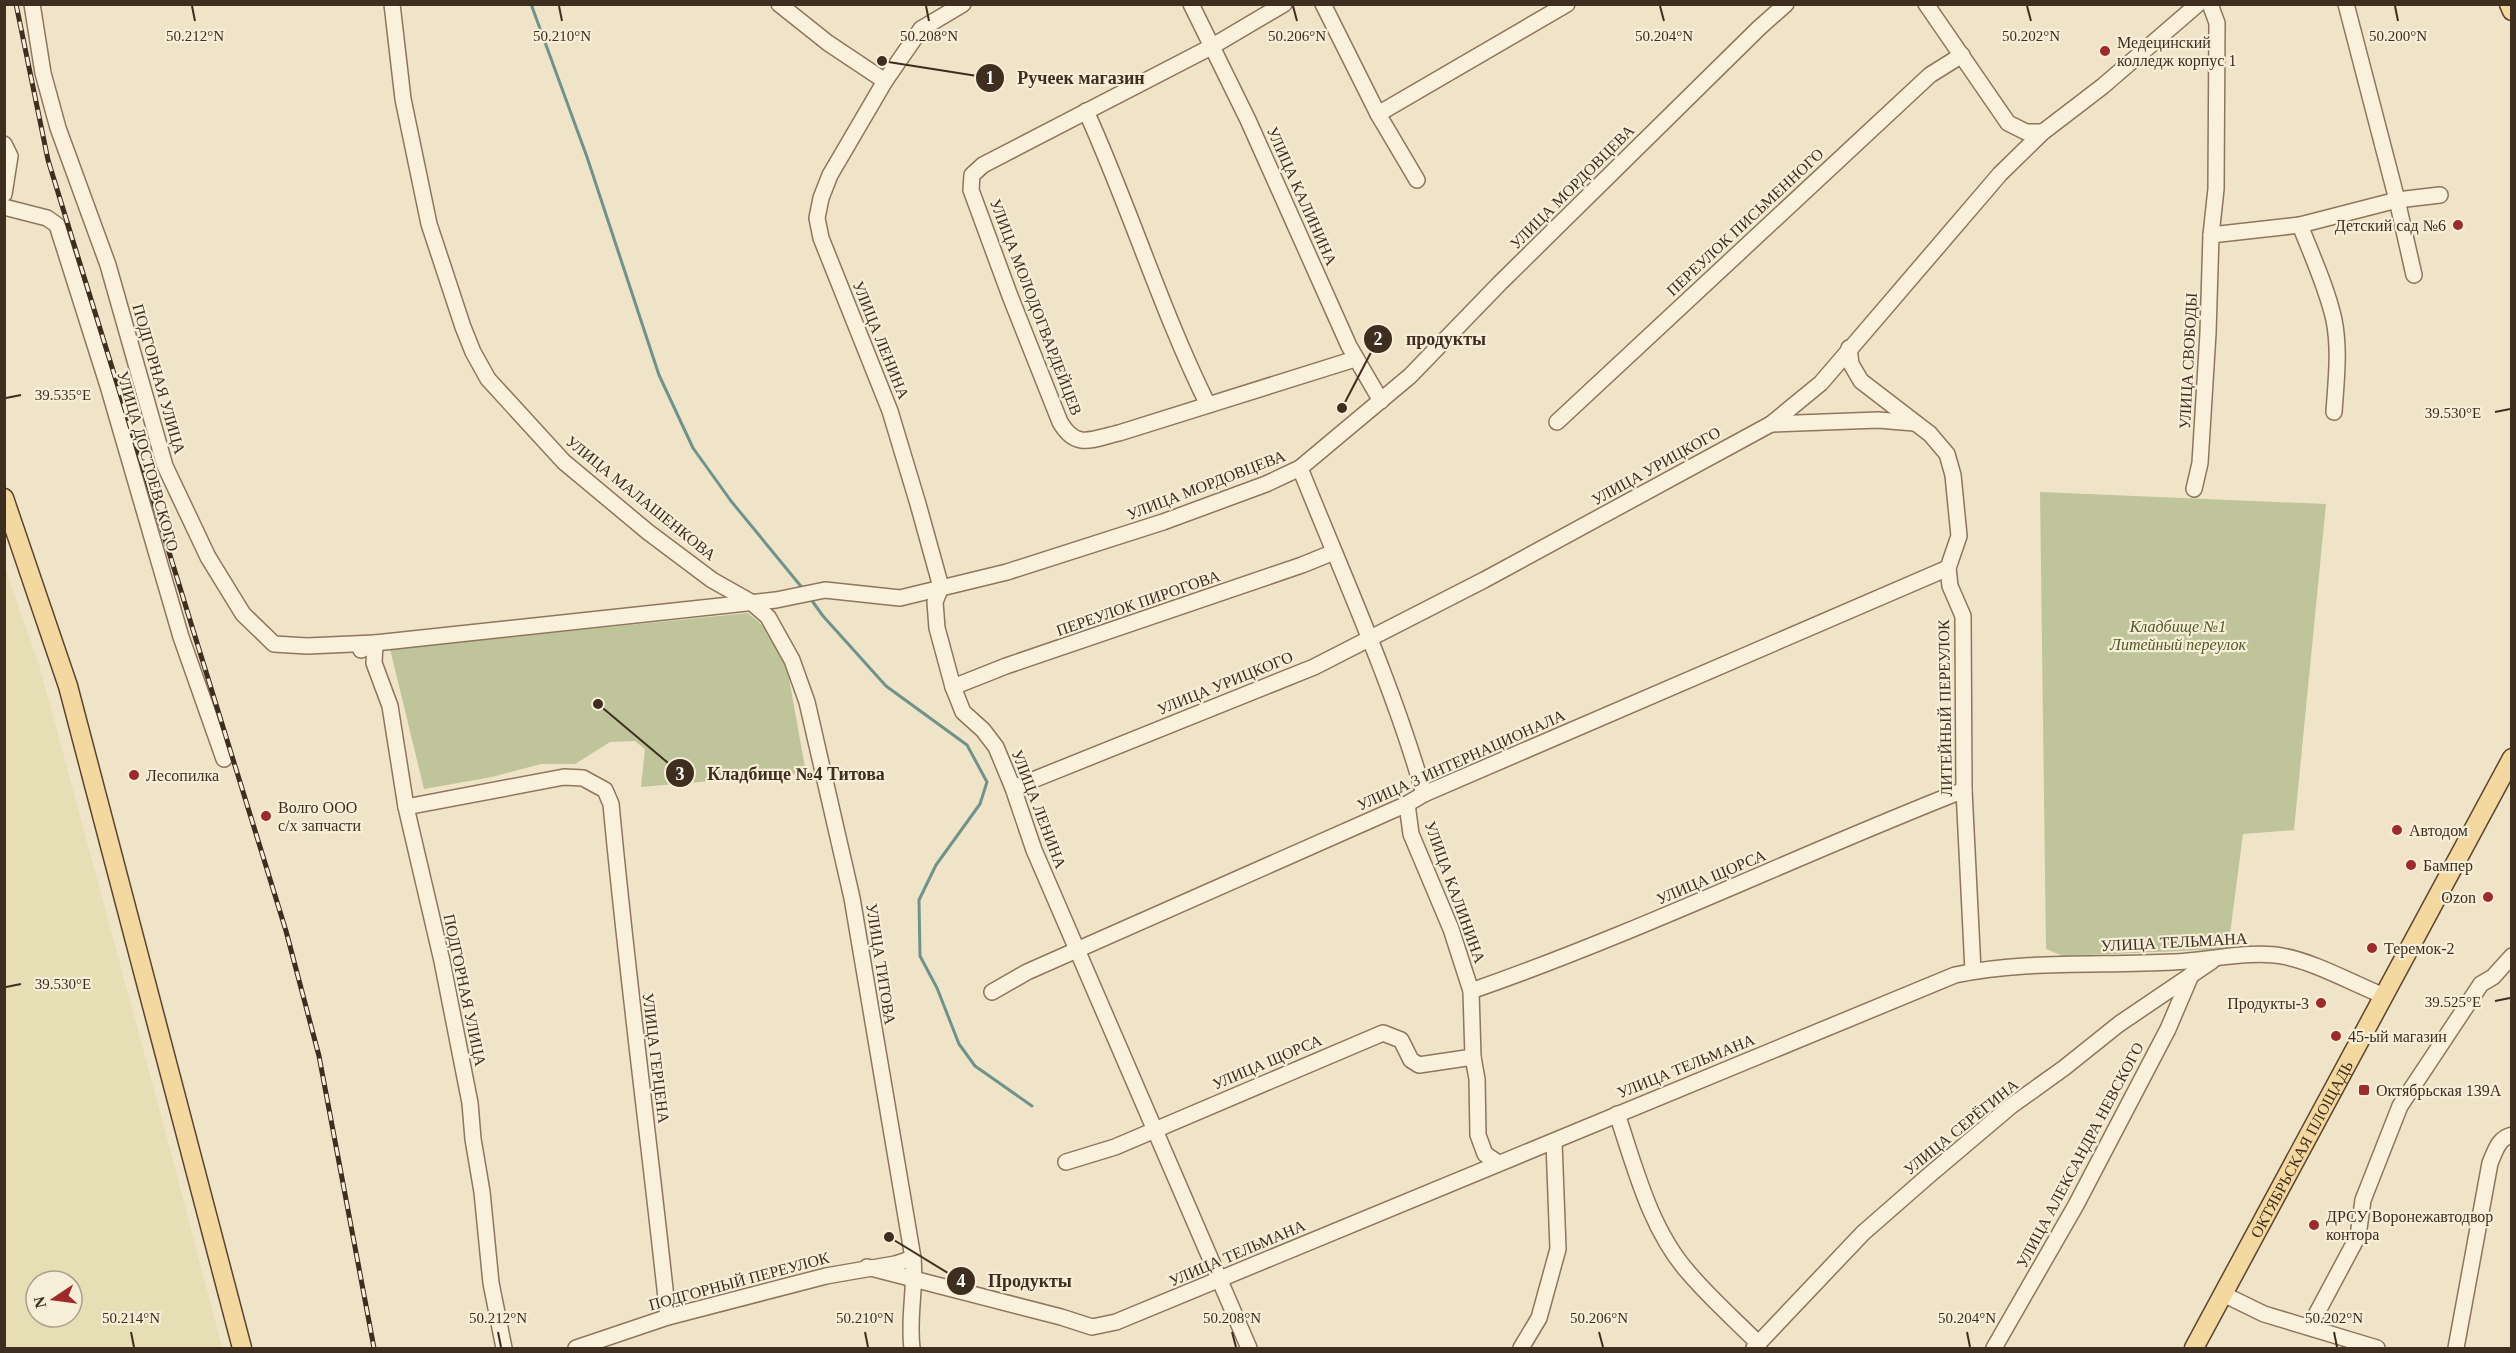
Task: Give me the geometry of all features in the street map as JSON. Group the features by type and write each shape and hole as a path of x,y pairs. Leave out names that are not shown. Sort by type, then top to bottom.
{"main road":[{"path":"2509,4 2511,11"},
{"path":"4,498 68,686 242,1348"},
{"name":"ОКТЯБРЬСКАЯ ПЛОЩАДЬ","path":"2194,1348 2225,1295 2511,758"}],"street":[{"name":"ПОДГОРНАЯ УЛИЦА","path":"32,4 43,73 58,128 108,265 165,466 208,557 243,614 274,644 306,646 375,643 751,602"},
{"name":"УЛИЦА МАЛАШЕНКОВА","path":"392,4 403,99 429,224 463,327 473,352 488,379 564,462 712,580 751,602"},
{"path":"779,4 836,48 885,81"},
{"name":"УЛИЦА ЛЕНИНА","path":"963,4 921,29 885,81 830,175 821,198 817,218 820,238 890,411 941,587 935,602 937,628 953,687 963,712 983,730 996,747 1034,850 1249,1348"},
{"name":"УЛИЦА КАЛИНИНА","path":"1191,4 1248,120 1355,359 1381,401"},
{"name":"УЛИЦА МОЛОДОГВАРДЕЙЦЕВ","path":"1284,4 1211,46 983,165 972,175 971,189 1060,422 1066,433 1073,438 1085,441 1355,359"},
{"path":"1323,4 1378,114 1418,180"},
{"path":"1378,114 1567,4"},
{"name":"УЛИЦА МОРДОВЦЕВА","path":"751,602 776,600 813,591 850,591 900,598 1049,560 1163,522 1266,484 1300,468 1410,376 1508,275 1786,4"},
{"path":"1926,4 2008,123 2026,132 2043,132"},
{"name":"УЛИЦА УРИЦКОГО","path":"1013,788 1314,667 1485,580 1771,424 1821,383 2000,174 2043,132 2103,86 2198,4"},
{"name":"УЛИЦА СВОБОДЫ","path":"2194,489 2200,463 2211,235 2216,189 2217,23 2210,4"},
{"path":"2346,4 2414,275"},
{"name":"ПЕРЕУЛОК ПИСЬМЕННОГО","path":"1557,422 1930,75 1962,56"},
{"path":"1086,111 1114,175 1182,352 1208,405"},
{"path":"4,144 10,156 4,194"},
{"path":"2211,235 2300,225 2397,200 2440,195"},
{"name":"УЛИЦА ДОСТОЕВСКОГО","path":"4,207 47,218 57,225 108,386 181,637 224,759"},
{"path":"2300,225 2324,285 2334,321 2337,363 2334,412"},
{"path":"1849,348 1851,364 1861,381 1930,434 1947,454 1953,475 1959,536 1948,568"},
{"path":"1771,424 1878,420 1914,423"},
{"path":"1300,468 1370,637 1424,794"},
{"name":"ПЕРЕУЛОК ПИРОГОВА","path":"953,687 1006,666 1280,573 1334,552"},
{"name":"ЛИТЕЙНЫЙ ПЕРЕУЛОК","path":"1948,568 1950,586 1963,616 1964,790 1973,971"},
{"name":"УЛИЦА 3 ИНТЕРНАЦИОНАЛА","path":"992,992 1027,972 1407,804 1424,794 1948,568"},
{"path":"768,618 769,609 776,600"},
{"name":"УЛИЦА ТИТОВА","path":"751,602 768,618 792,660 807,702 829,788 852,898 913,1258 916,1281 911,1298 912,1348"},
{"name":"ПОДГОРНАЯ УЛИЦА","path":"361,650 375,643"},
{"name":"ПОДГОРНАЯ УЛИЦА","path":"375,643 374,663 390,706 406,807 442,960 470,1103 473,1139 482,1192 490,1283 504,1348"},
{"name":"УЛИЦА ГЕРЦЕНА","path":"406,807 564,777 583,778 605,790 610,804 625,956 668,1317"},
{"name":"УЛИЦА ЩОРСА","path":"1471,992 1562,960 1866,829 1964,790"},
{"name":"УЛИЦА КАЛИНИНА","path":"1407,804 1411,834 1451,929 1471,992 1473,1057 1478,1079 1478,1135 1485,1154 1498,1163"},
{"name":"УЛИЦА ТЕЛЬМАНА","path":"867,1267 1092,1327 1116,1323 1933,984 1973,971 2264,955 2283,956 2311,965 2384,996"},
{"path":"2310,1326 2358,1236 2363,1200 2400,1106 2481,984 2493,977 2511,956"},
{"name":"УЛИЦА СЕРЁГИНА","path":"1756,1346 1863,1233 1927,1177 2012,1106 2119,1024 2215,959"},
{"name":"УЛИЦА АЛЕКСАНДРА НЕВСКОГО","path":"1994,1348 2076,1205 2168,1029 2191,974"},
{"name":"УЛИЦА ЩОРСА","path":"1066,1162 1115,1147 1383,1033 1401,1040 1411,1060 1419,1065 1473,1057"},
{"path":"1617,1114 1644,1192 1663,1233 1686,1271 1756,1346"},
{"path":"2456,1348 2490,1163 2499,1143 2505,1136 2511,1135"},
{"path":"1521,1348 1539,1318 1558,1249 1554,1142"},
{"name":"ПОДГОРНЫЙ ПЕРЕУЛОК","path":"576,1348 668,1317 815,1278 867,1267 895,1264 913,1258"},
{"path":"2225,1295 2264,1314 2378,1348"}],"shaded area":[{"path":"4,565 40,668 222,1348 5,1348"}],"green space":[{"name":"Кладбище №1 Литейный переулок","path":"2040,492 2326,504 2294,830 2243,834 2228,949 2063,956 2046,949"},
{"path":"748,613 770,632 787,667 806,773 641,787 645,749 635,741 610,742 575,764 541,764 492,777 424,789 390,649"}],"waterway":[{"path":"531,4 587,157 659,375 693,448 731,501 804,590"},
{"path":"810,598 823,616 886,686 967,745 987,782 980,804 936,865 919,900 920,956 937,988 959,1044 975,1066 1032,1106"}],"railway":[{"path":"16,4 48,160 286,931 319,1056 374,1348"}],"place":[{"name":"Медецинский колледж корпус 1","path":"2105,51"},
{"name":"Ручеек магазин","path":"882,61"},
{"name":"Детский сад №6","path":"2458,225"},
{"name":"продукты","path":"1342,408"},
{"name":"Кладбище №4 Титова","path":"598,704"},
{"name":"Лесопилка","path":"134,775"},
{"name":"Волго ООО с/х запчасти","path":"266,816"},
{"name":"Автодом","path":"2397,830"},
{"name":"Бампер","path":"2411,865"},
{"name":"Ozon","path":"2488,897"},
{"name":"Теремок-2","path":"2372,948"},
{"name":"Продукты-3","path":"2321,1003"},
{"name":"45-ый магазин","path":"2336,1036"},
{"name":"Октябрьская 139А","path":"2364,1090"},
{"name":"ДРСУ Воронежавтодвор контора","path":"2314,1225"},
{"name":"Продукты","path":"889,1237"}]}
